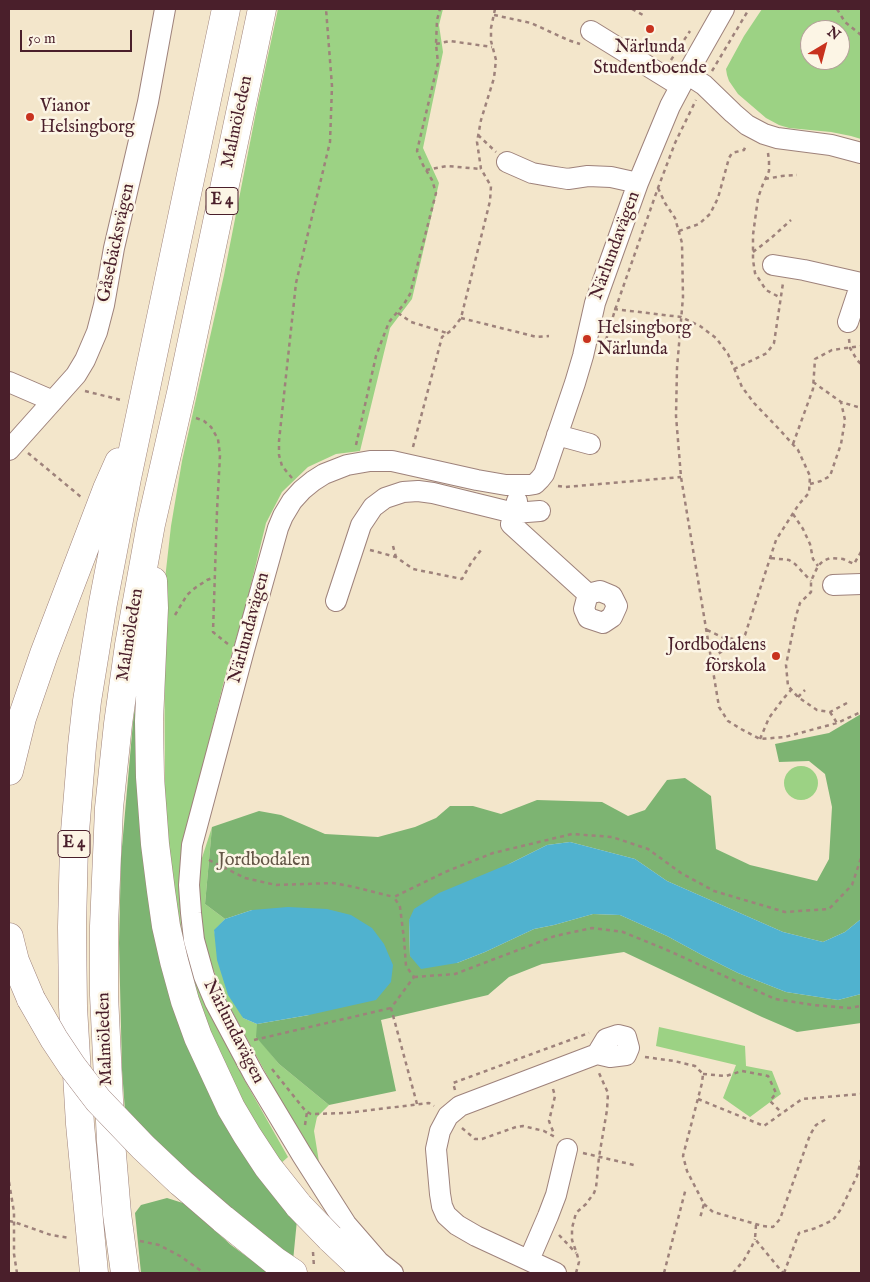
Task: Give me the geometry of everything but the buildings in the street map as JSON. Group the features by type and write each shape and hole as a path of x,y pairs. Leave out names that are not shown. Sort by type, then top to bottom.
{"highway":[{"name":"Malmöleden","path":"94,1273 80,1124 72,927 74,844 82,746 131,410 226,9"},
{"name":"Malmöleden","path":"125,1273 111,1142 106,1051 104,946 109,808 118,724 129,645 151,524 181,393 262,9"},
{"path":"9,771 22,718 106,489 131,410"},
{"path":"151,524 154,608 149,721 150,777 156,853 166,926 185,1001 198,1037 218,1082 231,1108 268,1167 299,1206 367,1273"},
{"path":"9,937 15,961 31,999 54,1039 94,1094 119,1122 179,1181 230,1225 293,1273"}],"street":[{"name":"Gåsebäcksvägen","path":"12,446 76,375 85,360 97,332 104,305 114,248 148,102 165,9"},
{"name":"Närlundavägen","path":"393,1273 379,1262 346,1224 254,1075 215,1002 204,976 194,940 189,885 194,836 278,528 288,508 302,490 324,474 335,469 352,464 381,460 493,483 521,486 535,484 544,474 583,356 595,302 638,183 670,106 724,9"},
{"path":"587,38 662,74 704,86 733,114 759,132 777,138 830,145 861,153"},
{"name":"Närlundavägen","path":"507,162 532,173 549,176 568,179 588,176 612,177 638,183"},
{"path":"779,266 861,283 848,322"},
{"path":"9,382 53,401"},
{"path":"557,435 590,444"},
{"path":"521,486 512,524 588,594"},
{"path":"336,601 360,524 373,508 385,498 403,492 418,491 514,513 540,511"},
{"path":"833,585 861,584"},
{"path":"556,1273 476,1236 457,1226 446,1216 440,1194 436,1149 440,1131 454,1111 595,1054 606,1039 618,1035 626,1037 629,1048 626,1055"},
{"path":"529,1260 556,1195 561,1142"}],"path":[{"path":"302,490 282,466 279,455 279,442 296,283 330,142 332,86 326,9"},
{"path":"352,464 376,356 389,322 410,294 436,193 432,180 417,151 438,63 436,44 437,20 440,9"},
{"path":"408,465 438,348 442,337 452,330 461,318 490,201 491,186 481,169 477,142 494,78 496,60 492,48 491,28 496,9"},
{"path":"632,9 643,15"},
{"path":"638,244 676,143 704,86 749,9"},
{"path":"837,9 845,22 861,35"},
{"path":"494,16 531,23 568,40 587,38"},
{"path":"662,74 694,25"},
{"path":"436,44 450,41 492,48"},
{"path":"759,132 769,161 769,171 758,198 753,252 755,273 766,290 781,298"},
{"path":"679,231 699,224 710,214 718,198 729,158 732,153 744,150 759,132"},
{"path":"478,135 507,162"},
{"path":"426,170 447,166 481,169"},
{"path":"765,180 797,175"},
{"path":"658,188 675,218 682,243 683,273 676,416 681,477 719,707 728,721 760,739 785,737 837,723 861,712"},
{"path":"753,252 792,220"},
{"path":"734,369 767,353 774,343 781,298 779,266"},
{"path":"595,302 615,310 681,317 700,326 716,338 728,354 742,387 754,404 798,450 810,476 809,493 799,504 776,540 745,636 712,659"},
{"path":"397,313 411,322 447,334"},
{"path":"461,318 537,337 549,336"},
{"path":"848,322 850,348 861,364"},
{"path":"792,444 813,389 815,359 832,350 861,346"},
{"path":"813,382 841,402 861,408"},
{"path":"82,390 131,410"},
{"path":"810,484 830,476 841,444 845,420 841,402"},
{"path":"192,417 204,421 211,426 218,439 220,455 213,632 227,643 244,650"},
{"path":"12,446 84,500"},
{"path":"557,486 565,487 681,477"},
{"path":"793,514 803,529 810,544 813,560 818,566"},
{"path":"354,546 396,557 413,569 462,579 481,550"},
{"path":"394,546 396,557"},
{"path":"847,703 830,712 817,710 798,697 788,686 786,665 800,603 811,592 811,581 818,566 830,558 843,559 854,564 861,552"},
{"path":"771,558 789,560 811,581"},
{"path":"174,618 188,595 195,588 215,577"},
{"path":"706,630 722,637 739,640"},
{"path":"760,739 770,718 783,698 791,690"},
{"path":"798,697 805,690"},
{"path":"830,712 837,723"},
{"path":"192,852 245,878 276,885 333,883 394,897 445,872 493,853 572,834 612,837 648,849 681,873 714,891 784,912 829,909 852,885 861,858"},
{"path":"394,897 400,907 406,966 414,978"},
{"path":"237,1044 391,1008 414,978 455,974 555,936 592,928 623,932 659,946 775,999 848,1008 861,1006"},
{"path":"268,1063 304,1109 312,1114 346,1113 417,1104 391,1008"},
{"path":"595,1031 453,1083 454,1111 475,1139 482,1139 523,1126 544,1130 561,1142 599,1156 634,1165"},
{"path":"576,1273 579,1262 572,1240 572,1228 576,1213 586,1204 596,1188 599,1156 609,1099 595,1054"},
{"path":"626,1055 674,1060 695,1066 703,1074 726,1076 742,1071 768,1076 776,1093 770,1100 782,1113"},
{"path":"547,1073 555,1096 549,1121 561,1142"},
{"path":"703,1074 683,1156 687,1171 704,1204 713,1212 756,1225 773,1226 780,1219 810,1135 816,1125 828,1118"},
{"path":"698,1099 764,1126 802,1098 861,1094"},
{"path":"755,1239 783,1273 799,1233 833,1220 841,1209 857,1176 861,1160"},
{"path":"9,1182 14,1212 14,1254 17,1273"},
{"path":"664,1273 686,1188"},
{"path":"9,1201 11,1195"},
{"path":"700,1218 704,1204"},
{"path":"546,1220 577,1254"},
{"path":"9,1221 51,1235 74,1238"},
{"path":"733,1273 744,1260 752,1246 755,1239 756,1225"},
{"path":"139,1240 159,1245 180,1256 204,1273"}],"green space":[{"path":"278,9 443,9 439,25 443,52 423,148 439,183 412,299 390,328 360,451 336,454 308,467 282,492 266,523 200,777 179,887 181,925 191,966 204,998 245,1081 288,1157 279,1165 257,1136 209,1038 174,925 165,799 164,588 171,526 182,461 224,275"},
{"path":"762,9 861,9 861,139 831,132 789,128 779,125 766,118 738,94 729,81 726,69 744,36"},
{"path":"142,659 160,933 297,1220 293,1261 199,1185 125,1111 122,1070 119,943 121,858 133,722"},
{"name":"Jordbodalen","path":"861,714 861,919 845,932 823,942 783,932 667,881 635,859 570,842 547,845 409,920 410,956 457,963 534,929 593,914 620,915 667,936 738,973 786,992 838,1000 861,994 861,1023 797,1032 624,952 542,964 509,977 488,995 381,1020 396,1091 329,1105 279,1064 256,1037 257,1024 309,1015 252,910 225,919 205,904 212,827 259,811 281,815 325,834 378,837 415,827 436,818 450,806 473,806 501,814 537,800 602,802 628,816 645,810 667,780 685,778 711,796 716,849 750,865 817,881 829,859 832,807 825,774 809,761 779,762 775,744 829,733"},
{"path":"801,766 808,767 813,771 817,776 817,790 813,795 808,799 801,800 794,799 789,795 785,790 784,783 785,776 789,771 794,767"},
{"path":"212,827 205,904 225,919 214,931 243,1018 257,1024 257,1037 279,1064 329,1105 317,1117 314,1131 319,1162 297,1130 229,1006 206,953 198,909 200,864"},
{"path":"659,1027 745,1046 746,1066 772,1071 781,1094 750,1117 723,1098 736,1065 656,1046"},
{"path":"167,1198 186,1204 231,1245 269,1273 141,1273 135,1213 141,1205"}],"water":[{"path":"570,842 635,859 667,881 783,932 823,942 845,932 861,919 861,994 838,1000 786,992 738,973 667,936 620,915 593,914 534,929 457,963 421,969 410,956 409,920 414,909 439,893 511,863 547,845"},
{"path":"288,907 327,909 351,915 372,928 384,944 393,965 391,982 376,1000 257,1024 243,1018 228,995 217,960 214,930 225,919 252,910"}],"place":[{"name":"Närlunda Studentboende","path":"650,29"},
{"name":"Vianor Helsingborg","path":"30,117"},
{"name":"Helsingborg Närlunda","path":"587,339"},
{"name":"Jordbodalens förskola","path":"776,656"}]}
